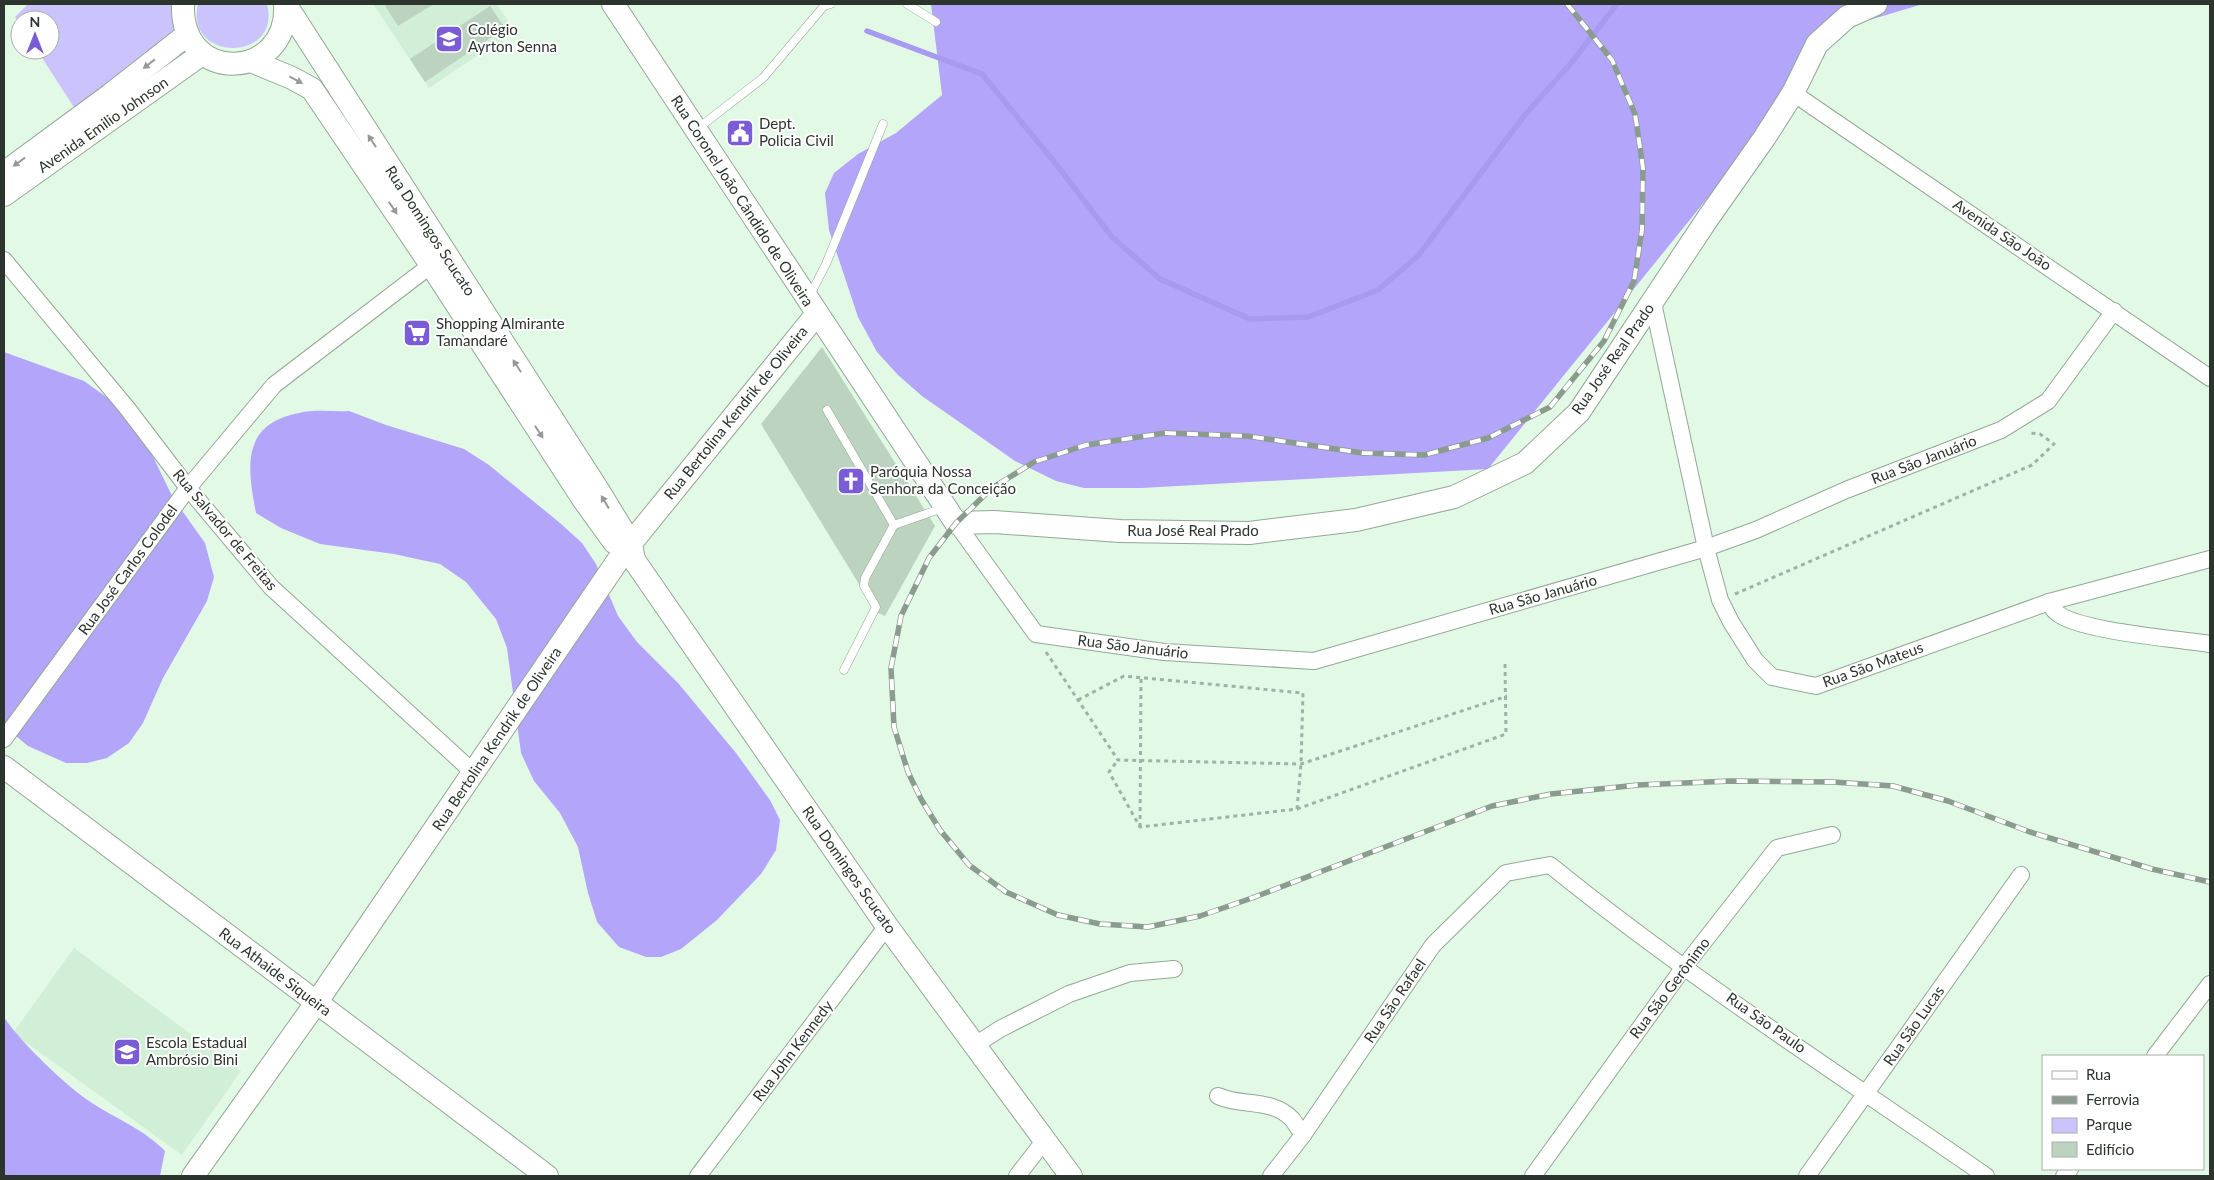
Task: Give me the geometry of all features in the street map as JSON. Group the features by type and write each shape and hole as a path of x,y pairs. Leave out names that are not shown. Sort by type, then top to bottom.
{"street":[{"path":"183,4 183,20 188,34 202,54 214,61 239,64 251,61 266,52 278,39 285,22 286,4"},
{"name":"Rua Domingos Scucato","path":"286,4 438,260"},
{"name":"Rua Coronel João Cândido de Oliveira","path":"613,4 950,515"},
{"name":"Rua José Real Prado","path":"950,515 994,522 1120,531 1249,533 1356,520 1454,496 1525,463 1579,412 1708,218 1765,137 1793,93 1816,44 1847,17 1876,4"},
{"name":"Avenida Emilio Johnson","path":"4,173 110,95 188,34"},
{"name":"Avenida Emilio Johnson","path":"4,195 202,54"},
{"name":"Rua Domingos Scucato","path":"251,61 312,89 438,260 598,490 629,552 887,926 1071,1176"},
{"name":"Avenida São João","path":"1793,93 2210,378"},
{"name":"Rua Salvador de Freitas","path":"4,260 127,408 188,488 271,587 474,773"},
{"name":"Rua José Carlos Colodel","path":"4,739 188,488 274,385 438,260"},
{"name":"Rua São Mateus","path":"1652,303 1706,548 1720,600 1731,622 1755,660 1772,677 1816,686 2049,602 2210,559"},
{"name":"Rua Bertolina Kendrik de Oliveira","path":"193,1176 316,1003 629,552 812,308"},
{"name":"Rua São Januário","path":"1036,634 1164,652 1314,661 1706,548 1756,530 1846,490 2001,430 2048,401 2114,311"},
{"path":"950,515 1036,634"},
{"path":"2049,602 2056,612 2073,622 2093,627 2210,644"},
{"name":"Rua Athaide Siqueira","path":"4,767 547,1176"},
{"name":"Rua São Gerônimo","path":"1533,1176 1684,967 1776,848 1832,835"},
{"name":"Rua São Paulo","path":"1550,865 1605,910 1684,967 1986,1176"},
{"name":"Rua São Rafael","path":"1279,1173 1433,944 1506,873 1550,865"},
{"name":"Rua São Lucas","path":"1807,1176 2021,875"},
{"name":"Rua John Kennedy","path":"698,1176 887,926"},
{"path":"975,1045 1069,994 1130,973 1174,969"},
{"path":"2156,1055 2210,984"},
{"path":"1218,1096 1233,1101 1274,1106 1291,1118 1303,1136"},
{"path":"1017,1176 1045,1140"}],"lane":[{"path":"696,130 763,78 824,6 831,4"},
{"path":"906,4 936,22"},
{"path":"812,308 826,264 883,124"},
{"path":"827,410 894,525"},
{"path":"894,525 950,515"},
{"path":"844,670 876,607 864,586 865,578 894,525"}],"path":[{"path":"1720,600 2032,465 2054,444 2040,434 2001,430"},
{"path":"1036,634 1118,760"},
{"path":"1140,827 1297,809 1506,734 1505,662"},
{"path":"1078,700 1124,676 1302,693 1301,764 1297,809"},
{"path":"1140,827 1141,678"},
{"path":"1118,760 1301,764 1506,696"},
{"path":"1118,760 1109,772 1140,827"}],"shaded area":[{"name":"Colégio Ayrton Senna","path":"373,4 497,4 514,31 429,88"},
{"path":"931,4 1923,4 1846,27 1488,469 1141,488 1084,488 1056,481 1015,461 922,396 898,375 877,352 858,317 829,230 825,193 834,173 858,154 896,133 942,95"},
{"path":"4,352 84,381 119,406 143,436 173,498 205,543 214,577 207,601 163,678 143,723 129,743 107,758 87,763 66,763 28,746 4,726"},
{"path":"349,411 386,425 464,449 489,465 582,543 596,564 618,616 637,642 678,683 736,753 770,800 780,820 776,850 761,874 717,920 681,949 661,957 646,957 619,947 597,922 588,893 578,847 560,813 534,781 521,753 507,648 496,619 466,582 440,564 394,554 320,544 281,528 256,513 250,464 252,450 258,437 267,427 280,419 299,413"},
{"name":"Escola Estadual Ambrósio Bini","path":"74,948 241,1071 182,1155 13,1033"},
{"path":"4,1017 32,1051 70,1086 92,1103 148,1136 165,1151 160,1176 4,1176"}],"green space":[{"path":"28,4 179,4 177,30 77,112 43,60 60,60 60,10 22,10"},
{"path":"198,4 267,4 268,23 261,37 248,45 233,48 218,45 205,37 198,23"}],"building":[{"path":"384,4 434,4 398,26"},
{"path":"490,6 505,28 425,82 410,59"},
{"name":"Paróquia Nossa Senhora da Conceição","path":"822,347 935,526 885,616 876,612 761,424"}],"waterway":[{"path":"867,31 982,74 1056,164 1112,237 1160,279 1250,319 1308,317 1378,290 1418,256 1524,116 1572,62 1617,4"}],"railway":[{"path":"1567,4 1612,60 1635,114 1643,168 1642,230 1634,281 1604,341 1550,407 1488,438 1424,455 1363,453 1247,436 1165,433 1086,445 1034,462 992,488 956,523 929,558 901,616 891,668 894,727 908,772 921,799 940,830 969,865 1006,892 1058,915 1100,924 1148,927 1200,916 1252,898 1492,806 1551,794 1638,785 1731,781 1833,782 1893,786 1948,801 2030,832 2152,869 2210,882"}],"place":[{"name":"Colégio Ayrton Senna","path":"449,39"},
{"name":"Dept. Policia Civil","path":"740,133"},
{"name":"Shopping Almirante Tamandaré","path":"417,333"},
{"name":"Paróquia Nossa Senhora da Conceição","path":"851,481"},
{"name":"Escola Estadual Ambrósio Bini","path":"127,1052"}]}
